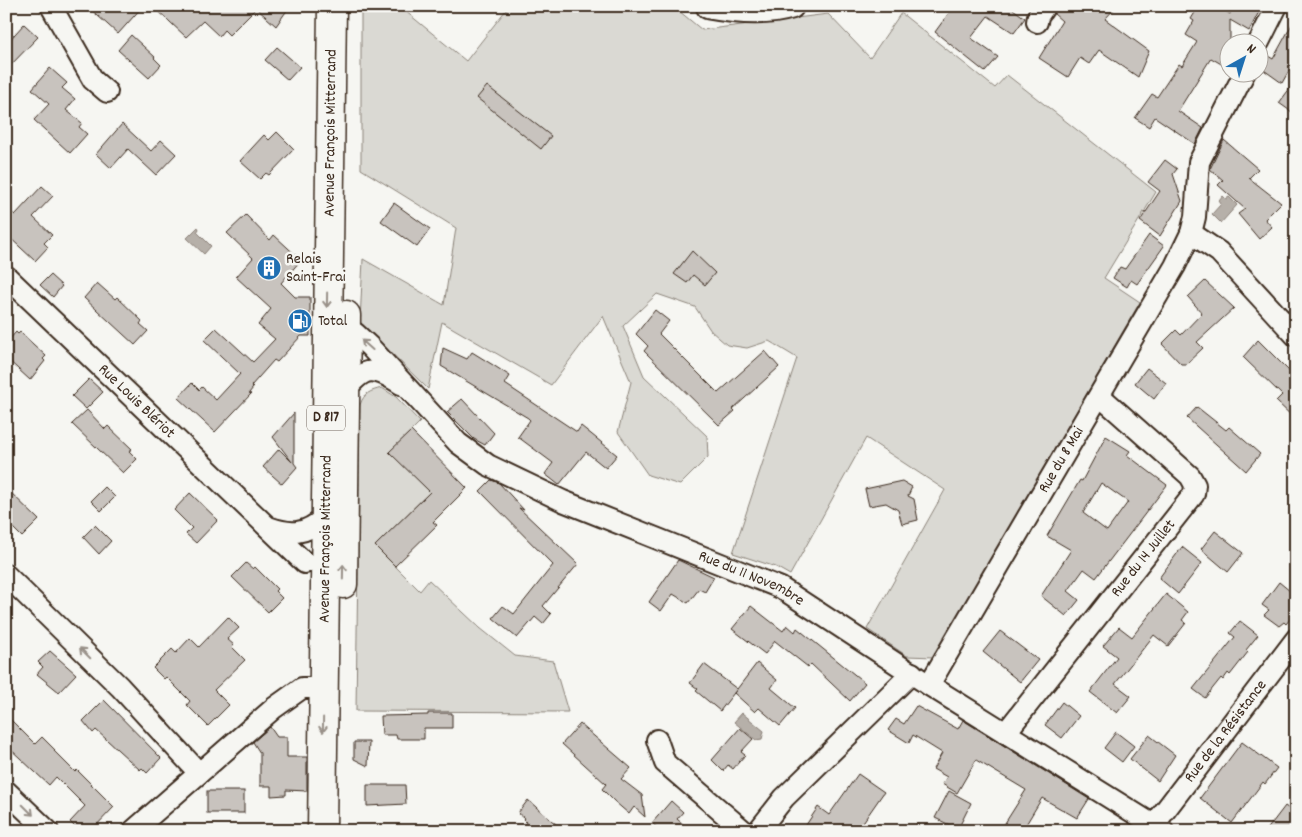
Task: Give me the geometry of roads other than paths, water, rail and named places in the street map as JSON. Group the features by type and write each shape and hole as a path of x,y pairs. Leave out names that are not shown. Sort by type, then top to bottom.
{"main road":[{"name":"Avenue François Mitterrand","path":"322,831 324,518 332,6"},
{"name":"Avenue François Mitterrand","path":"340,831 350,6"}],"street":[{"path":"51,6 93,80 107,92"},
{"path":"709,6 737,11 782,9 792,6"},
{"path":"1264,32 1277,6"},
{"name":"Rue du 8 Mai","path":"929,685 1101,397 1175,266 1191,233 1195,217 1199,162 1239,82"},
{"path":"1191,233 1219,252 1296,336"},
{"name":"Rue Louis Blériot","path":"6,276 305,562"},
{"name":"Rue du 11 Novembre","path":"346,331 355,333 381,358 458,443 488,465 563,501 781,588 929,685 1007,731 1159,828"},
{"path":"345,391 360,374 366,371 380,373 408,390"},
{"name":"Rue du 14 Juillet","path":"1007,731 1194,494 1195,485 1190,476 1101,397"},
{"name":"Rue Louis Blériot","path":"268,526 286,533 302,533 314,527 324,518"},
{"path":"6,575 120,687 199,773"},
{"name":"Rue de la Résistance","path":"1159,828 1296,639"},
{"path":"274,708 285,694 314,668 324,650"},
{"path":"758,831 784,798 912,674"},
{"path":"133,831 274,708 302,688 324,688"},
{"path":"657,740 665,763 744,831"},
{"path":"6,790 48,831"}],"place":[{"name":"Relais Saint-Frai","path":"269,268"},
{"name":"Total","path":"300,321"}]}
